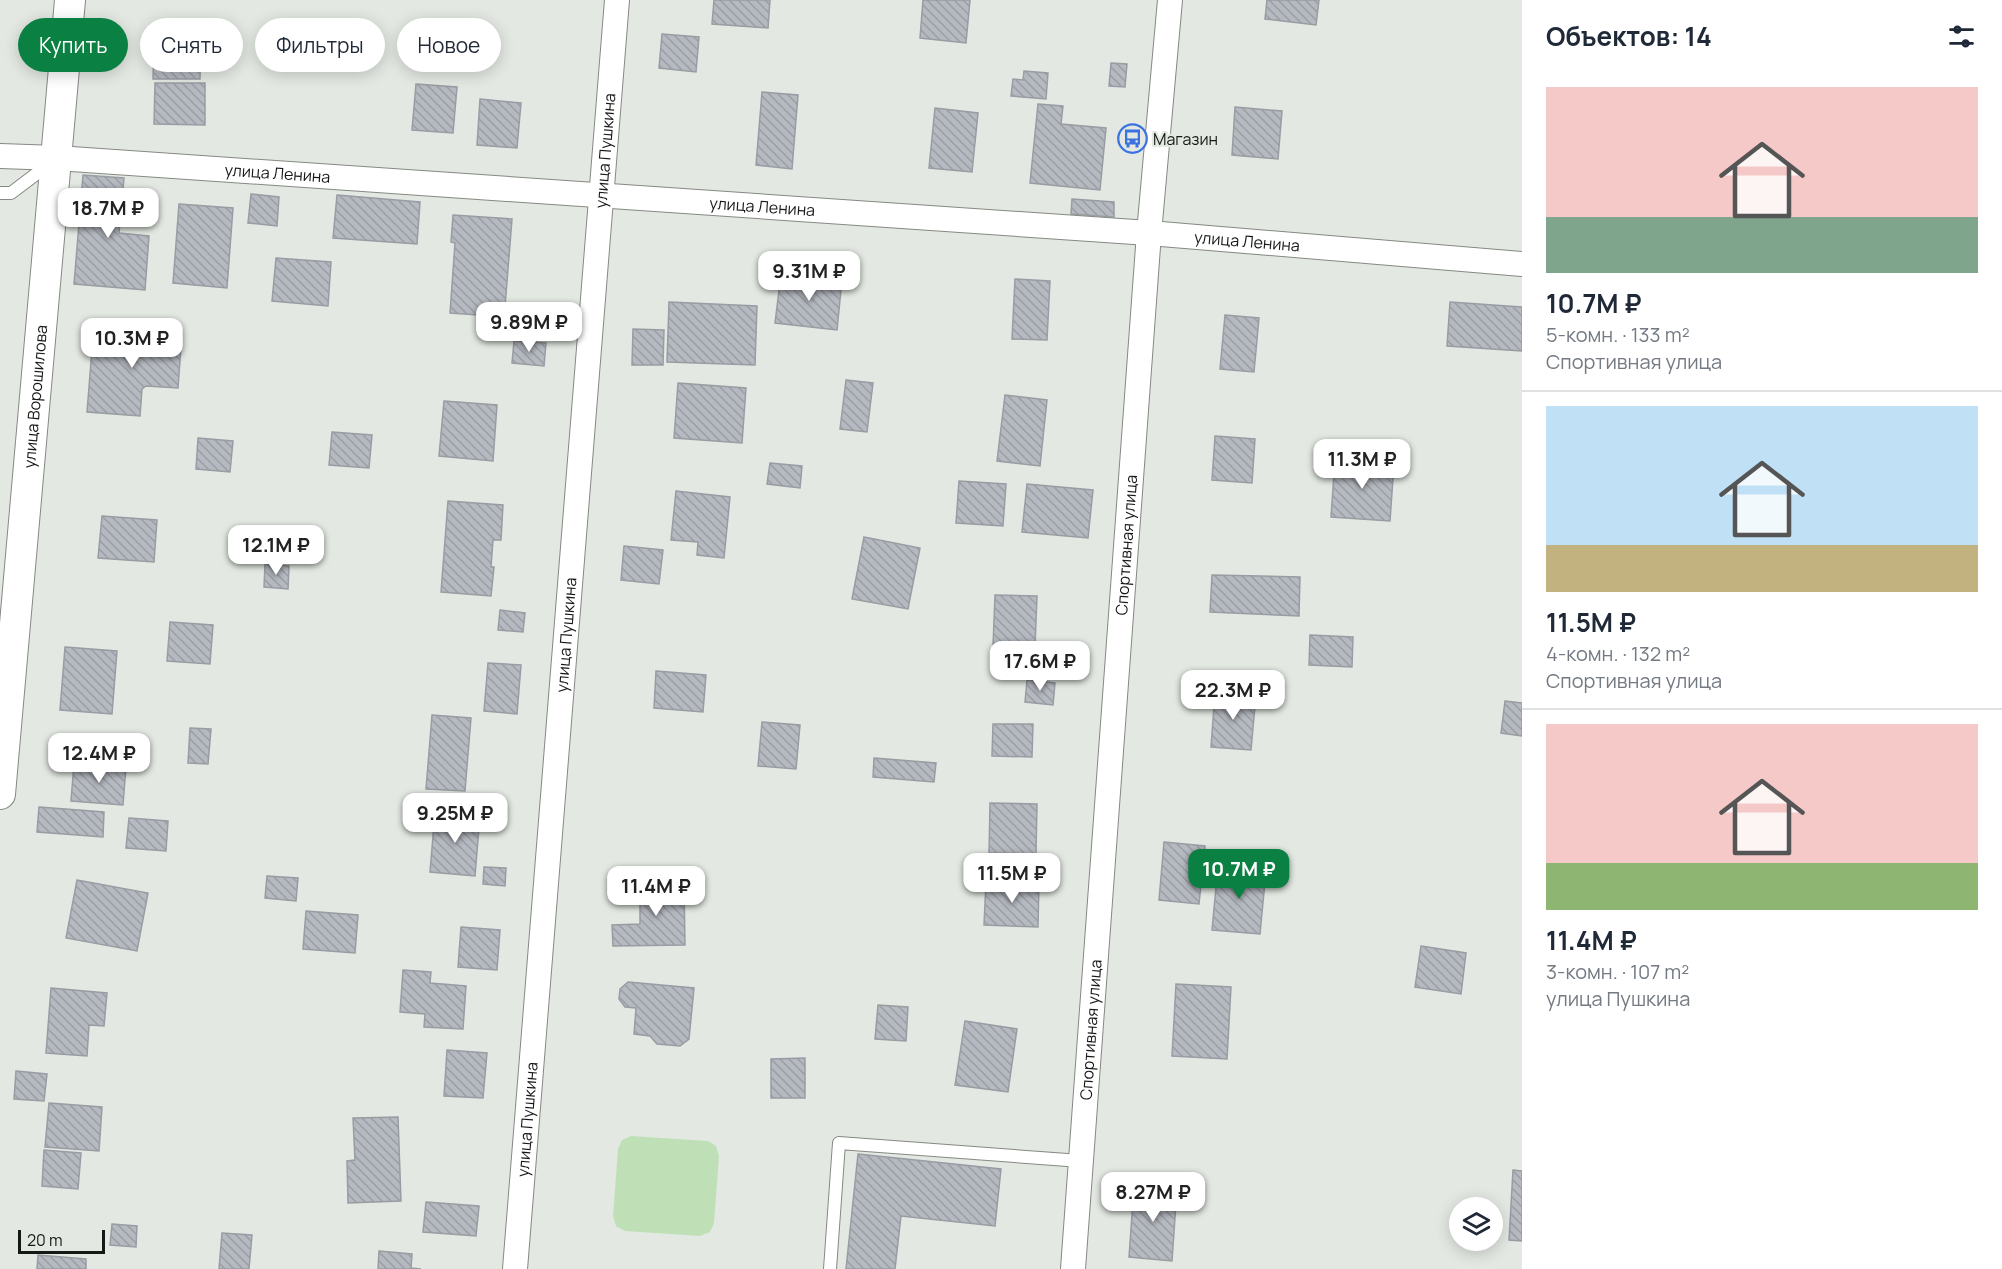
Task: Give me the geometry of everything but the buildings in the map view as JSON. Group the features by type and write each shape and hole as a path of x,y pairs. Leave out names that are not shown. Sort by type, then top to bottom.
{"street":[{"name":"улица Ворошилова","path":"0,795 70,0"},
{"name":"улица Пушкина","path":"515,1269 617,0"},
{"name":"Спортивная улица","path":"1073,1269 1149,233 1170,0"},
{"name":"улица Ленина","path":"0,156 57,158 1149,233 1522,264"}],"lane":[{"path":"0,193 11,193 57,158"},
{"path":"830,1269 839,1143 1081,1161"}],"green space":[{"path":"631,1136 708,1141 716,1146 719,1156 714,1223 710,1232 700,1236 625,1231 616,1226 613,1216 618,1149 622,1140"}],"place":[{"name":"Магазин","path":"1132,139"}]}
